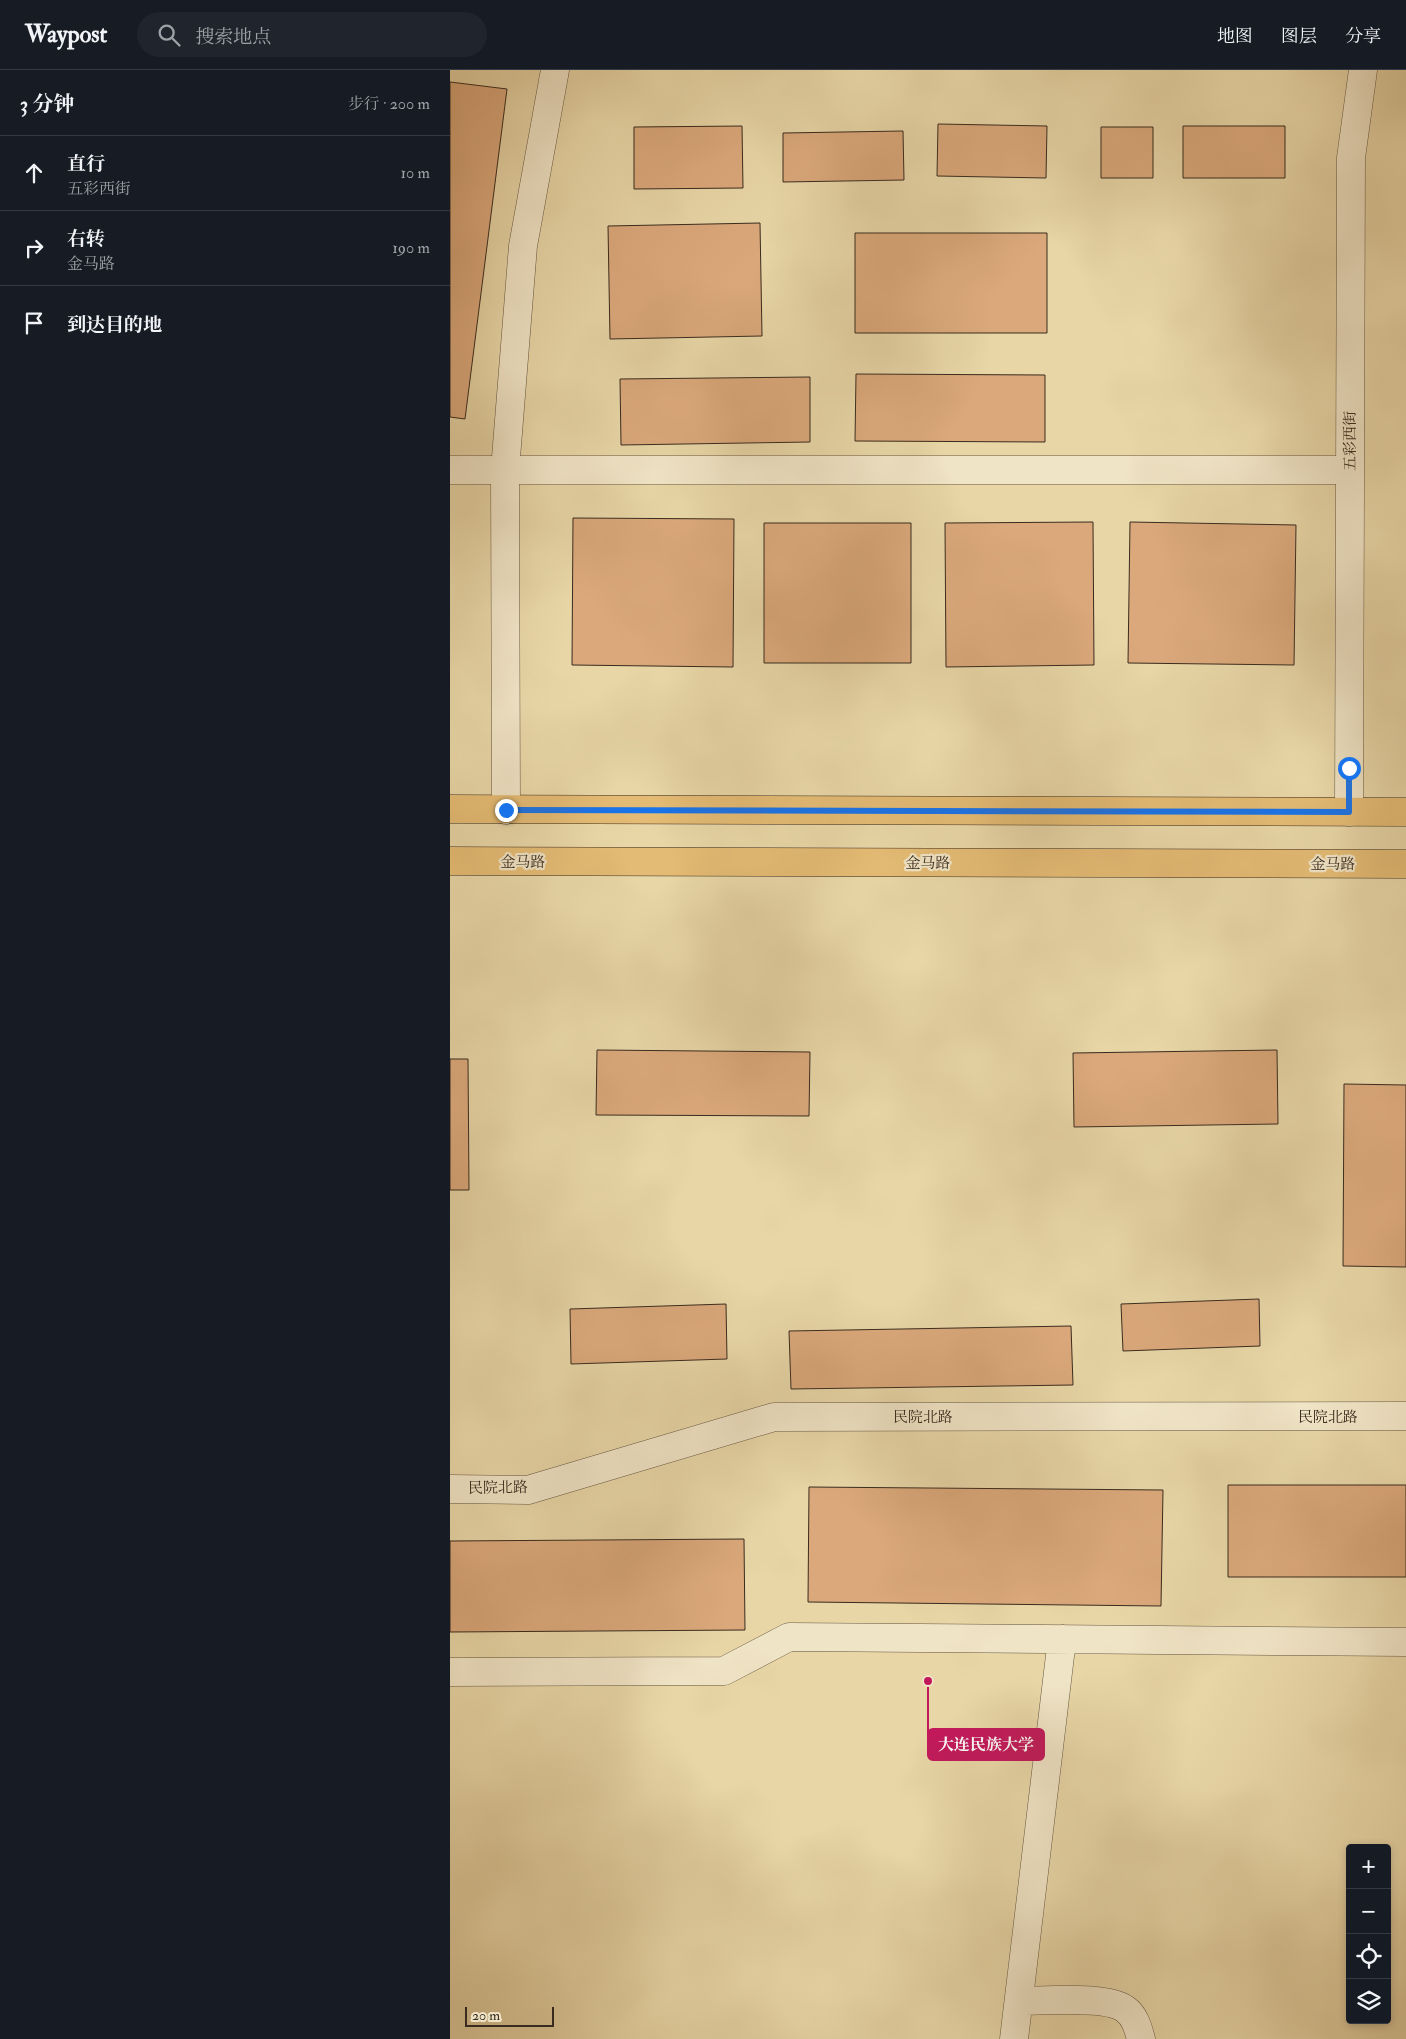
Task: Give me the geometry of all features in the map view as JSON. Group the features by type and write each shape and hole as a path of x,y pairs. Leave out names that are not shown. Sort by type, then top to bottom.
{"main road":[{"path":"450,809 1406,812"},
{"name":"金马路","path":"450,861 1406,864"}],"street":[{"path":"506,810 505,470 523,246 556,70"},
{"name":"五彩西街","path":"1349,812 1351,158 1363,70"},
{"path":"450,470 1350,470"},
{"name":"民院北路","path":"450,1489 528,1490 774,1417 1406,1416"},
{"path":"450,1672 724,1671 789,1637 1406,1642"},
{"path":"1014,2039 1062,1639"},
{"path":"1019,2001 1106,2001 1126,2009 1137,2024 1142,2039"}],"building":[{"path":"450,82 507,89 465,419 450,417"},
{"path":"938,124 1047,126 1046,178 937,176"},
{"path":"742,126 743,188 634,189 634,127"},
{"path":"1183,126 1285,126 1285,178 1183,178"},
{"path":"1101,127 1153,127 1153,178 1101,178"},
{"path":"903,131 904,180 783,182 783,133"},
{"path":"760,223 762,336 610,339 608,226"},
{"path":"855,233 1047,233 1047,333 855,333"},
{"path":"856,374 1045,375 1045,442 855,441"},
{"path":"810,377 810,442 621,445 620,379"},
{"path":"573,518 734,519 733,667 572,665"},
{"path":"1093,522 1094,665 946,667 945,523"},
{"path":"1130,522 1296,525 1294,665 1128,663"},
{"path":"764,523 911,523 911,663 764,663"},
{"path":"597,1050 810,1052 809,1116 596,1115"},
{"path":"1277,1050 1278,1124 1074,1127 1073,1053"},
{"path":"450,1059 468,1059 469,1190 450,1190"},
{"path":"1344,1084 1406,1085 1406,1267 1343,1266"},
{"path":"1259,1299 1260,1346 1123,1351 1121,1304"},
{"path":"726,1304 727,1359 571,1364 570,1309"},
{"path":"1071,1326 1073,1385 791,1389 789,1331"},
{"path":"1228,1485 1406,1485 1406,1577 1228,1577"},
{"path":"809,1487 1163,1490 1161,1606 808,1602"},
{"path":"744,1539 745,1630 450,1632 450,1541"}],"place":[{"name":"大连民族大学","path":"928,1681"}],"route":[{"path":"506,810 1349,812 1349,768"}]}
